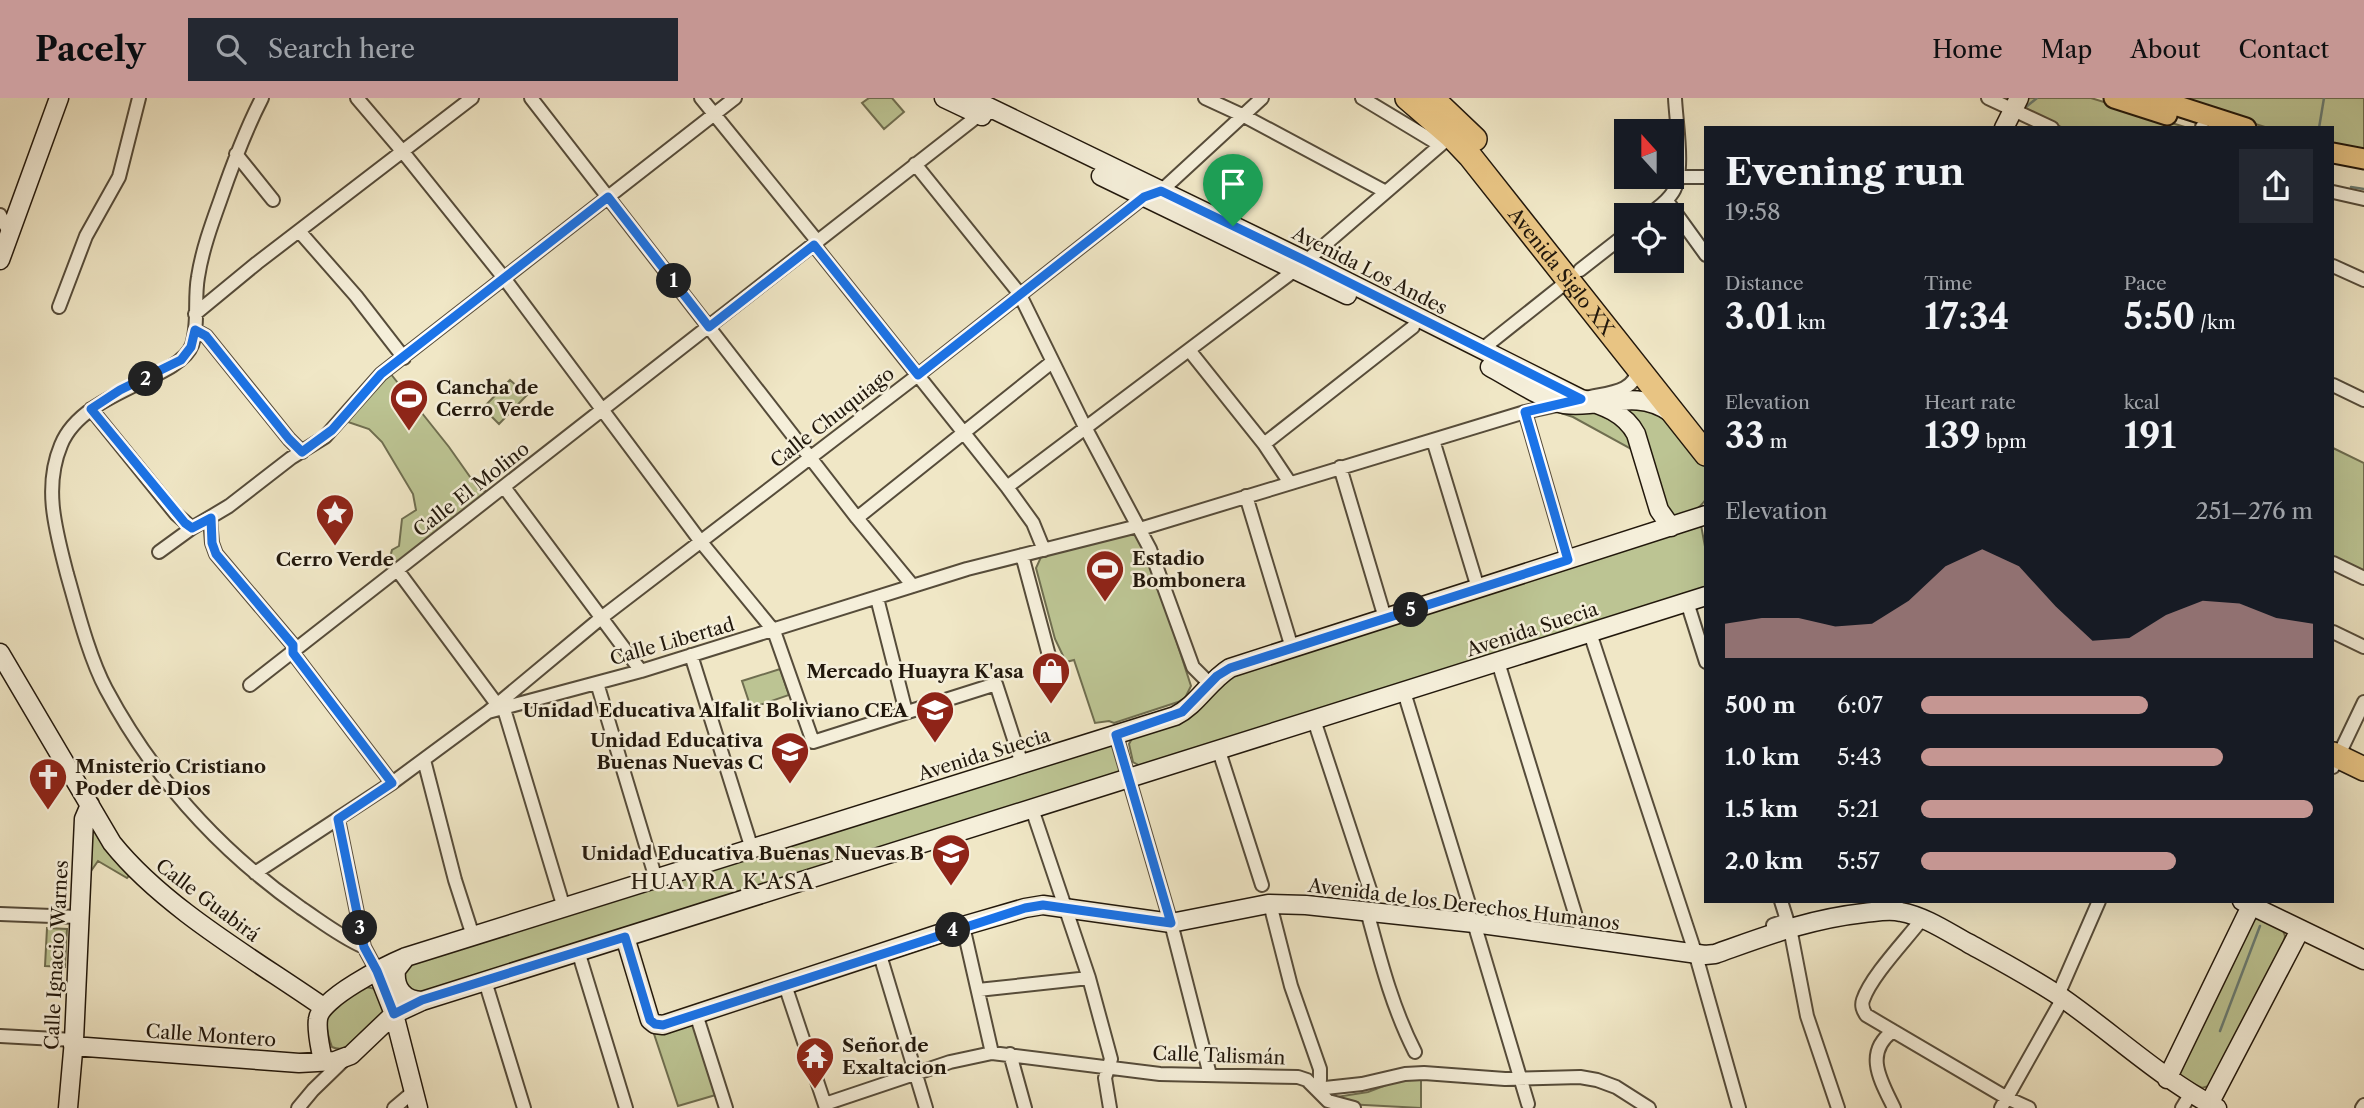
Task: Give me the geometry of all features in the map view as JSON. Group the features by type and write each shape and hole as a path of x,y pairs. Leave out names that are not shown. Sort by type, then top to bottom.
{"highway":[{"name":"Avenida Siglo XX","path":"1407,98 1446,140 1470,156 1704,426"},
{"name":"Avenida Siglo XX","path":"1432,98 1474,139 1575,275 1637,365 1704,451"},
{"path":"2334,762 2364,769"},
{"path":"2334,762 2364,780"}],"main road":[{"path":"2114,98 2200,126"},
{"path":"2153,98 2240,126"},
{"path":"2334,153 2364,159"},
{"path":"2334,166 2364,172"}],"street":[{"path":"0,260 5,234 59,98"},
{"path":"59,307 86,236 119,177 139,98"},
{"path":"262,98 236,154 206,243 198,277 195,330 191,347 181,360 120,390 77,421 65,436 53,465 51,493 57,536 98,671 123,718 176,795 209,832 270,886 346,939 364,947"},
{"path":"357,98 504,278 701,542 774,631 813,742 996,684 1022,764"},
{"path":"195,314 472,98"},
{"path":"531,98 810,459 914,586"},
{"path":"701,98 1007,487 1033,523 1044,550"},
{"path":"159,552 211,518 332,430 381,374 735,98"},
{"name":"Avenida Los Andes","path":"944,98 988,108"},
{"name":"Avenida Los Andes","path":"970,98 1152,194 1581,399 1600,405 1631,424 1659,510 1671,527"},
{"path":"1205,98 1386,191"},
{"name":"Calle Chuquiago","path":"496,708 601,618 810,459 1019,293 1152,194 1262,98"},
{"path":"1007,487 1301,265 1446,140 1362,98"},
{"path":"1675,98 1676,119"},
{"path":"1988,98 2016,103 2049,126"},
{"path":"2005,126 2016,103"},
{"name":"Calle El Molino","path":"250,685 988,108"},
{"path":"236,154 273,200"},
{"path":"915,164 1019,293 1085,427 1150,549 1193,667 1210,684"},
{"path":"1684,177 1704,177"},
{"path":"1664,203 1675,189"},
{"path":"2334,192 2364,199"},
{"path":"1667,201 1690,237 1704,253"},
{"path":"0,215 5,234"},
{"path":"299,231 356,296 404,358"},
{"path":"1481,350 1614,244"},
{"name":"Avenida Los Andes","path":"1301,265 1560,404 1600,405 1634,399 1654,402 1677,416"},
{"path":"2334,266 2364,281"},
{"path":"1264,443 1413,327"},
{"path":"195,330 206,336 302,452"},
{"path":"1189,349 1264,443 1290,483"},
{"path":"857,518 1052,362"},
{"name":"Calle Libertad","path":"255,873 392,783 496,708 641,671 914,586 1022,555 1139,527 1525,412 1630,387 1636,379 1637,365"},
{"path":"2334,385 2364,400"},
{"path":"91,409 176,514 192,528"},
{"path":"1525,412 1568,560"},
{"path":"1433,440 1478,588"},
{"path":"1340,467 1385,618"},
{"path":"504,487 641,671"},
{"path":"1246,496 1292,648"},
{"name":"Avenida Suecia","path":"323,1007 377,971 406,957 1116,735 1182,712 1230,668 1704,516"},
{"path":"211,518 212,543 216,554 293,645 293,653 392,783"},
{"path":"1022,555 1051,663"},
{"path":"2334,563 2364,578"},
{"path":"398,571 496,708 564,908"},
{"name":"Avenida Suecia","path":"345,1059 394,1014 422,1000 1704,597"},
{"path":"877,598 906,712"},
{"path":"1687,602 1704,656"},
{"path":"2334,632 2364,647"},
{"path":"1590,633 1695,952 1739,1108"},
{"name":"Calle Guabirá","path":"0,653 112,843 142,878 323,1007"},
{"path":"691,655 752,849"},
{"path":"1498,662 1578,923"},
{"path":"597,683 656,879"},
{"path":"1404,692 1528,1104"},
{"path":"2334,762 2364,702"},
{"path":"1314,720 1369,904 1395,1005 1415,1052"},
{"path":"1116,735 1171,923 1210,1075"},
{"path":"1219,751 1262,886"},
{"path":"424,760 455,880 473,936"},
{"name":"Calle Ignacio Warnes","path":"68,1108 74,1043 84,819 90,805"},
{"path":"1032,810 1089,978 1111,1059 1105,1078 1110,1108"},
{"path":"338,819 364,947 394,1014 416,1100 394,1108"},
{"path":"1747,943 1760,930 1787,920 1781,903"},
{"path":"2004,1103 2060,997 2098,903"},
{"path":"1270,904 1291,986 1320,1069 1321,1080 1316,1089 1328,1101 1354,1108"},
{"name":"Avenida de los Derechos Humanos","path":"625,937 650,1020 663,1025 963,926 1043,905 1171,923 1270,904 1369,904 1472,915 1705,955 1827,917 1885,911 1902,912 1922,919 1992,956 2060,997 2146,1060 2186,1101 2211,1107"},
{"path":"2167,1079 2255,905 2364,960"},
{"path":"0,914 78,917"},
{"path":"1922,919 1881,970 1863,998 1866,1015 2004,1103 2029,1108"},
{"path":"963,926 992,1053"},
{"path":"1790,928 1807,1016 1838,1108"},
{"path":"2211,1107 2300,930"},
{"path":"578,951 626,1108"},
{"path":"880,955 926,1108"},
{"path":"406,957 396,970 398,988 411,1000 422,1000"},
{"path":"978,990 1089,978"},
{"path":"485,981 524,1108"},
{"path":"785,985 826,1106"},
{"path":"323,1007 317,1020 323,1062"},
{"path":"696,1014 726,1108"},
{"path":"1879,1108 1893,1105 1880,1074 1877,1048 1882,1039 1893,1031"},
{"name":"Calle Montero","path":"0,1036 299,1063 345,1059"},
{"name":"Calle Talismán","path":"826,1106 917,1072 971,1056 992,1053 1160,1074 1298,1077 1307,1080 1316,1089 1362,1084 1405,1074 1520,1079 1580,1077 1616,1087 1650,1108"},
{"path":"1010,1054 1025,1108"},
{"path":"298,1108 345,1059"}],"green space":[{"path":"869,98 892,98 904,112 884,129 862,103"},
{"path":"2027,98 2091,98 2182,126 2059,126 2022,108"},
{"path":"2174,98 2364,98 2364,152 2334,146 2334,126 2262,126"},
{"path":"390,373 480,491 487,491 489,494 386,572 392,550 399,546 402,519 416,510 413,494 382,442 369,429 348,422"},
{"path":"510,380 527,395 499,424 483,408"},
{"path":"1632,403 1653,406 1704,462 1704,501 1699,507 1685,515 1669,515 1620,411"},
{"path":"1552,410 1601,411 1611,414 1637,447 1631,449 1573,417"},
{"path":"2334,448 2364,463 2364,572 2334,557"},
{"path":"1701,525 1704,541 1704,591 1142,767 1133,762 1129,744 1134,735 1224,679"},
{"name":"Estadio Bombonera","path":"1135,532 1148,553 1191,686 1185,698 1178,702 1114,723 1095,723 1074,660 1066,662 1055,639 1036,568 1041,557"},
{"path":"780,669 789,695 751,708 742,681"},
{"path":"1108,745 1114,747 1120,772 417,995 408,993 402,970 405,965"},
{"path":"91,820 130,875 127,878 98,861 91,871 87,871"},
{"path":"2251,911 2282,928 2284,942 2212,1085 2202,1088 2178,1076"},
{"path":"47,928 67,929 65,967 45,966"},
{"path":"366,987 376,989 384,1010 381,1017 352,1045 339,1049 332,1047 328,1034 328,1015 338,1004"},
{"path":"687,1024 696,1030 719,1094 678,1106 654,1034"},
{"path":"1402,1079 1421,1079 1421,1108 1346,1104 1336,1097 1368,1092"}],"waterway":[{"path":"2026,107 2037,98"},
{"path":"2319,126 2324,98"},
{"path":"2351,187 2364,189"},
{"path":"2220,1031 2260,926"}],"place":[{"name":"Cancha de Cerro Verde","path":"409,432"},
{"name":"Cerro Verde","path":"335,547"},
{"name":"Estadio Bombonera","path":"1105,603"},
{"name":"Mercado Huayra K'asa","path":"1051,705"},
{"name":"Unidad Educativa Alfalit Boliviano CEA","path":"935,744"},
{"name":"Unidad Educativa Buenas Nuevas C","path":"790,785"},
{"name":"Mnisterio Cristiano Poder de Dios","path":"48,811"},
{"name":"Unidad Educativa Buenas Nuevas B","path":"951,887"},
{"name":"Señor de Exaltacion","path":"815,1090"}],"district":[{"name":"HUAYRA K'ASA","path":"723,882"}],"route":[{"path":"1161,191 1233,226 1581,399 1525,412 1568,560 1230,668 1217,676 1198,699 1182,712 1116,735 1171,923 1043,905 1025,908 663,1025 650,1020 625,937 422,1000 394,1014 364,947 338,819 392,783 293,653 293,645 216,554 212,543 211,518 192,528 185,523 91,409 120,390 181,360 191,347 195,330 206,336 302,452 325,437 381,374 608,197 709,327 814,245 918,375 1144,197 1161,191"}]}
